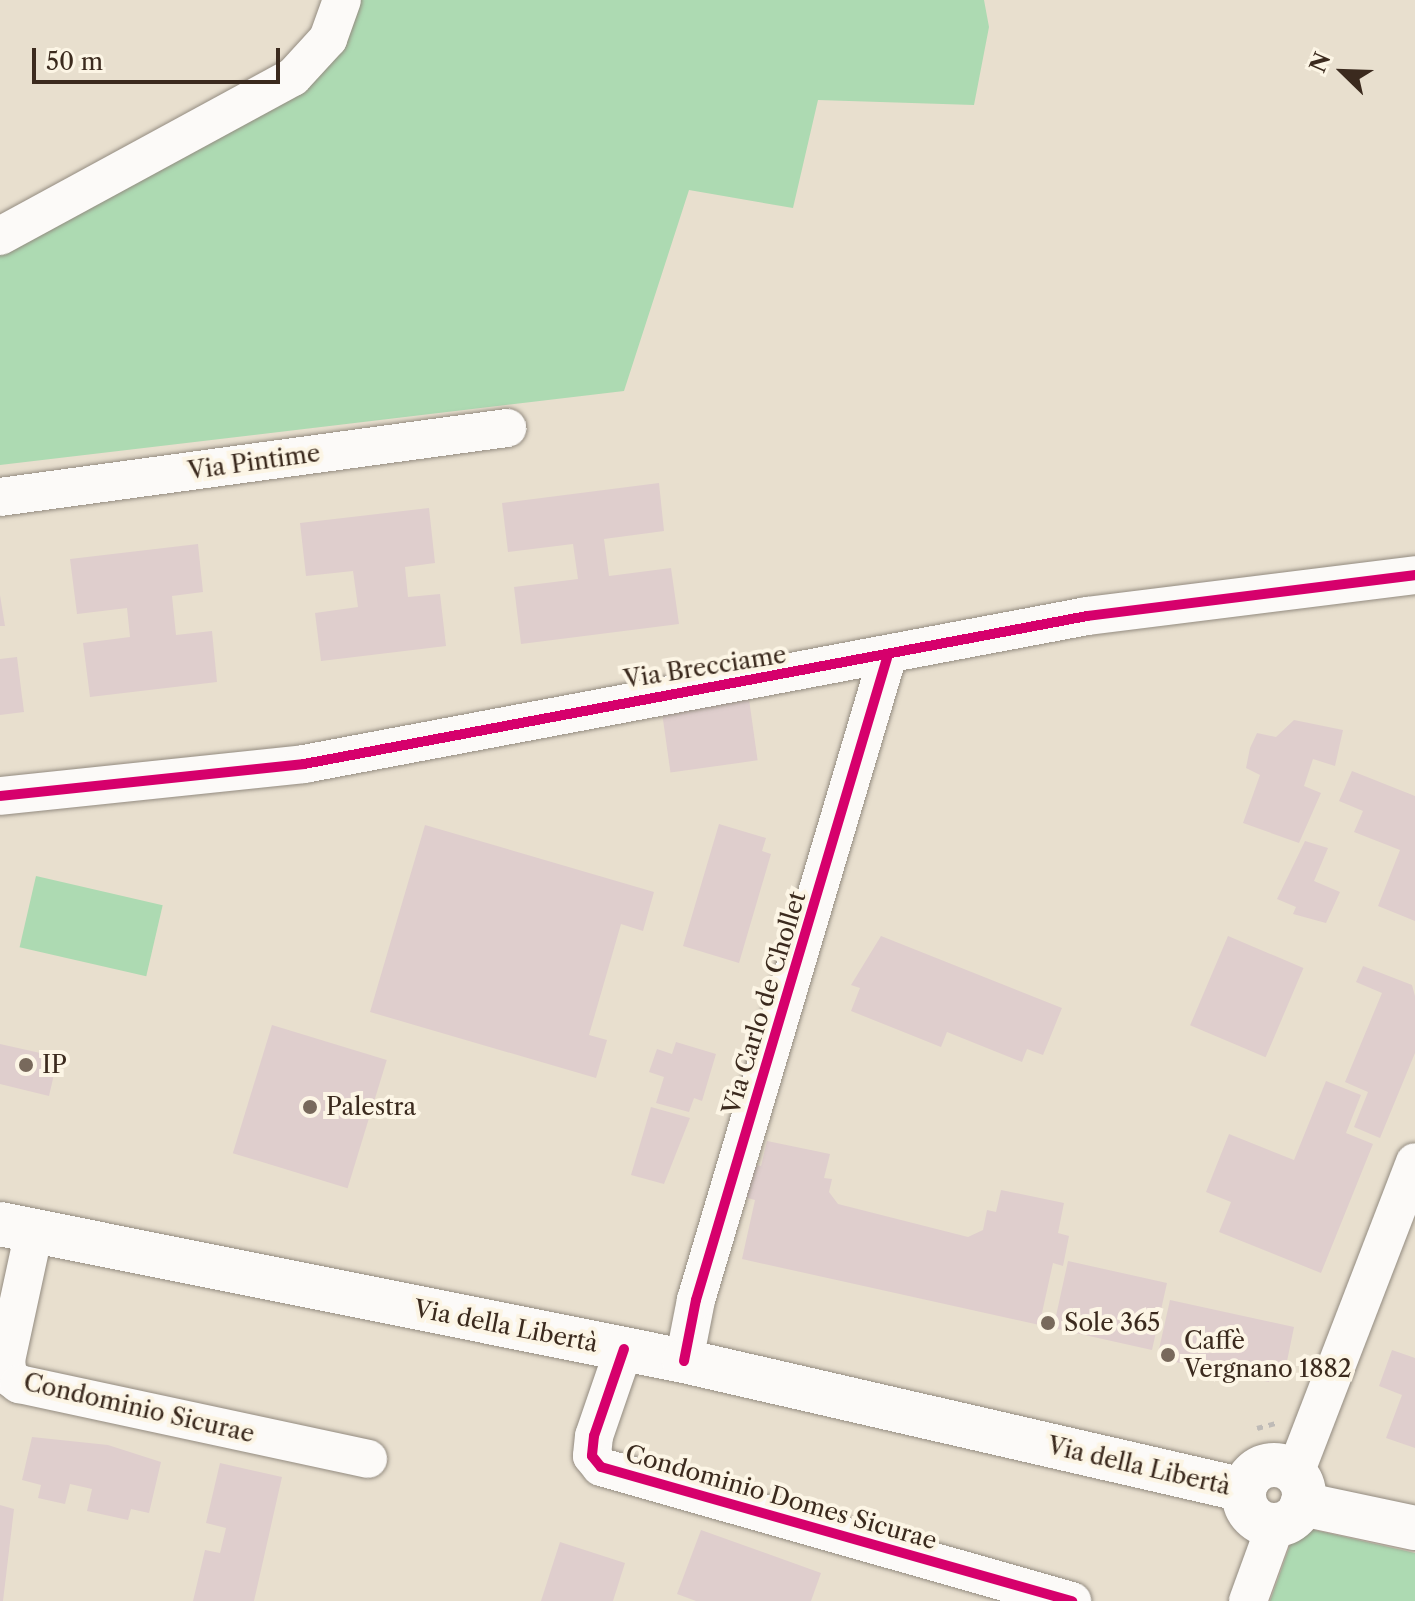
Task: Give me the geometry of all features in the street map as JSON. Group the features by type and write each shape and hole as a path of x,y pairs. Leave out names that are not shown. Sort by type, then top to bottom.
{"main road":[{"name":"Via della Libertà","path":"17,1228 684,1361 1244,1490 1265,1466 1291,1500"},
{"path":"1291,1500 1415,1528"}],"street":[{"path":"0,236 293,77 328,39 342,0"},
{"name":"Via Pintime","path":"0,497 507,428"},
{"name":"Via Brecciame","path":"0,796 304,764 606,703 887,658 1087,616 1415,575"},
{"name":"Via Carlo de Chollet","path":"684,1361 696,1300 887,658"},
{"path":"1248,1601 1291,1500 1415,1162"},
{"name":"Condominio Sicurae","path":"17,1228 6,1360 8,1376 19,1384 368,1459"},
{"name":"Condominio Domes Sicurae","path":"624,1349 594,1436 592,1456 601,1467 1072,1601"}],"green space":[{"path":"354,0 984,0 989,27 974,105 818,100 793,208 689,190 624,391 0,465 0,250 165,166"},
{"path":"36,876 163,905 146,976 20,947"},
{"path":"1297,1526 1415,1553 1415,1601 1270,1601"}],"building":[{"path":"659,483 664,531 604,539 609,576 671,568 679,624 521,644 514,587 578,579 573,544 508,552 502,503"},
{"path":"429,508 435,563 405,567 408,597 440,594 446,646 321,661 315,613 358,607 353,571 306,576 300,523"},
{"path":"198,544 203,592 172,596 176,635 212,631 217,682 90,697 83,643 130,637 127,608 77,614 70,559"},
{"path":"0,595 5,626 0,626"},
{"path":"17,657 24,712 0,715 0,659"},
{"path":"748,692 758,760 670,773 661,704"},
{"path":"1294,720 1343,730 1335,766 1313,759 1304,786 1321,793 1299,843 1243,823 1260,775 1246,768 1257,733 1276,737"},
{"path":"1352,771 1415,796 1415,921 1378,906 1400,850 1354,832 1363,811 1339,801"},
{"path":"719,824 766,838 762,851 771,854 739,963 683,946"},
{"path":"425,825 654,892 643,931 621,924 589,1035 607,1040 596,1078 370,1012"},
{"path":"1305,841 1328,848 1314,881 1340,892 1326,923 1293,914 1296,907 1277,899"},
{"path":"881,936 1062,1008 1043,1055 1027,1049 1022,1062 947,1032 941,1047 851,1011 860,988 851,985"},
{"path":"1228,936 1303,968 1266,1057 1190,1025"},
{"path":"1363,966 1412,985 1415,996 1415,1053 1380,1138 1354,1127 1368,1092 1345,1082 1382,993 1356,982"},
{"name":"Palestra","path":"272,1025 387,1060 348,1188 233,1153"},
{"path":"676,1042 716,1054 702,1101 694,1098 689,1112 656,1103 664,1077 649,1072 657,1049 672,1054"},
{"path":"0,1044 58,1057 49,1096 0,1084"},
{"path":"1326,1081 1361,1095 1346,1133 1373,1144 1321,1273 1219,1232 1231,1202 1206,1192 1229,1134 1294,1160"},
{"path":"651,1107 690,1118 664,1184 631,1175"},
{"path":"767,1141 830,1154 824,1178 832,1179 829,1192 838,1204 968,1237 983,1230 987,1210 996,1212 1001,1190 1064,1203 1058,1233 1069,1236 1063,1266 1053,1263 1042,1313 1056,1316 1068,1261 1167,1283 1152,1350 742,1259 755,1200 744,1197 752,1164 761,1166"},
{"path":"1170,1300 1294,1327 1285,1371 1272,1368 1269,1382 1157,1358"},
{"path":"1392,1350 1415,1358 1415,1448 1386,1438 1402,1395 1379,1386"},
{"path":"32,1437 108,1445 161,1462 149,1513 131,1509 128,1520 87,1511 92,1489 70,1484 65,1504 38,1498 41,1485 22,1480"},
{"path":"220,1463 282,1477 254,1601 193,1601 205,1550 220,1553 226,1528 206,1523"},
{"path":"0,1505 14,1509 3,1601 0,1601"},
{"path":"701,1530 821,1573 811,1601 696,1601 677,1594"},
{"path":"560,1542 625,1563 613,1601 541,1601"}],"cycle path":[{"path":"0,796 304,764 1087,616 1415,575"},
{"path":"684,1361 696,1300 887,658"},
{"path":"624,1349 594,1436 592,1456 601,1467 1072,1601"}],"place":[{"name":"IP","path":"26,1065"},
{"name":"Palestra","path":"310,1107"},
{"name":"Sole 365","path":"1048,1323"},
{"name":"Caffè Vergnano 1882","path":"1168,1355"}]}
